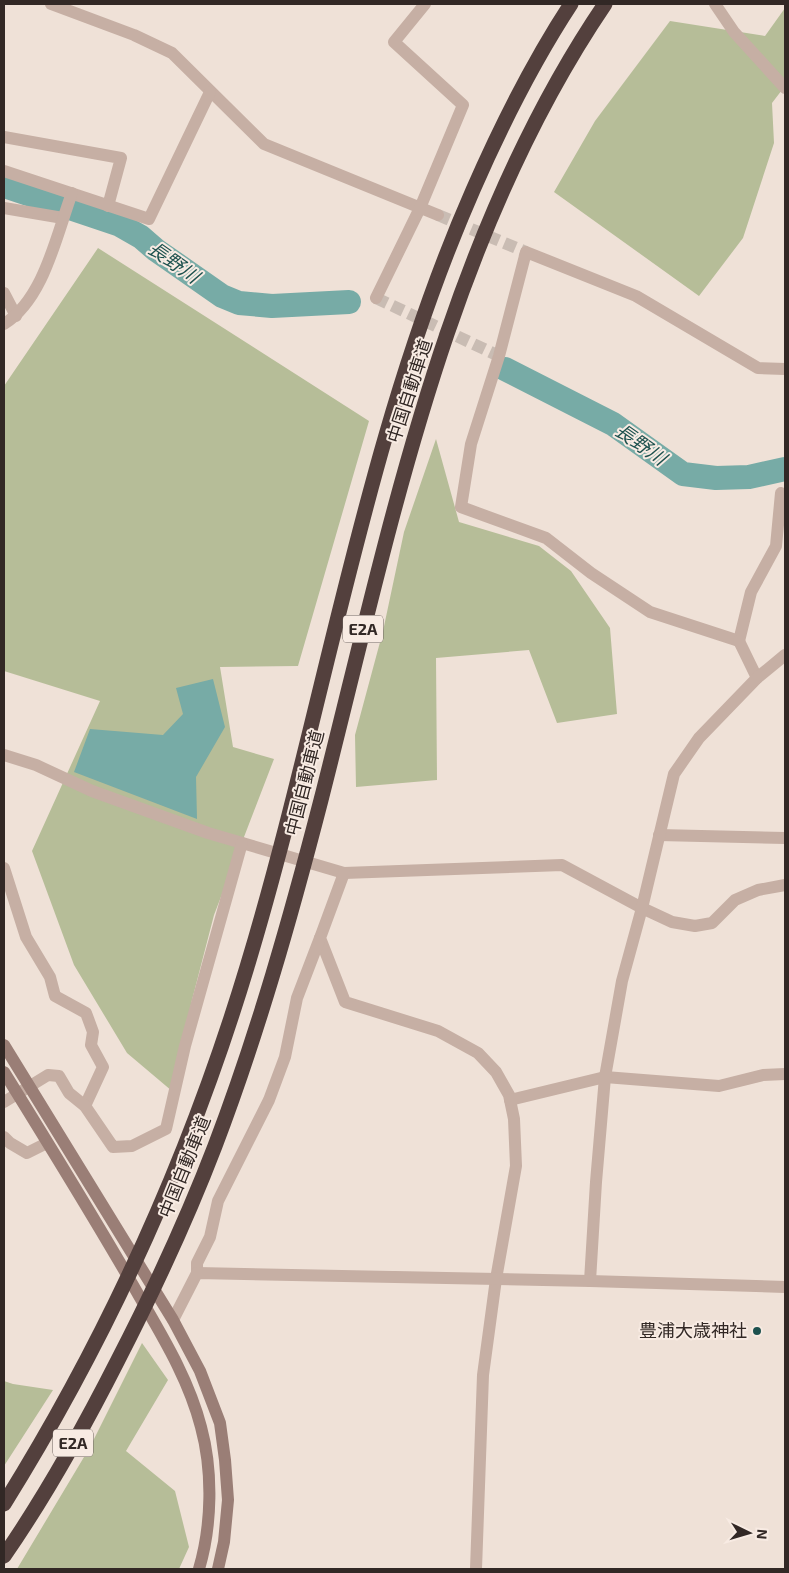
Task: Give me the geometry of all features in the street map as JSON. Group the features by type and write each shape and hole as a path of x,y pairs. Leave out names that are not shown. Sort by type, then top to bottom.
{"highway":[{"name":"中国自動車道","path":"4,1504 62,1406 120,1295 189,1137 247,967 294,796 368,497 401,385 426,310 455,230 490,151 525,82 571,4"},
{"name":"中国自動車道","path":"4,1556 98,1400 163,1270 216,1145 246,1061 273,973 320,802 400,485 428,392 482,240 516,160 550,93 587,29 604,4"}],"street":[{"path":"51,4 134,34 172,53 264,144 438,215"},
{"path":"376,298 420,208 463,105 394,42 425,4"},
{"path":"715,4 734,32 785,88"},
{"path":"4,171 149,219 210,92"},
{"path":"4,137 121,158 108,206"},
{"path":"4,324 16,316 41,281 72,194"},
{"path":"4,208 63,218"},
{"path":"739,641 650,612 591,573 546,538 461,506 472,444 499,356 526,252 636,296 758,368 785,369"},
{"path":"4,293 16,316"},
{"path":"757,678 739,641 752,592 776,546 781,493"},
{"path":"590,1281 605,1077 622,981 642,908 674,774 699,738 757,678 785,655"},
{"path":"4,755 36,765 92,791 208,833 344,873 562,865 672,922 695,926 712,923 735,900 758,890 785,885"},
{"path":"659,835 785,838"},
{"path":"4,1102 48,1076 59,1076 69,1093 85,1106 113,1147 132,1146 166,1129 185,1046 247,845"},
{"path":"4,868 26,937 50,977 54,996 86,1013 93,1032 91,1045 103,1067 85,1106"},
{"path":"173,1320 197,1273 197,1263 210,1237 218,1201 269,1100 285,1057 296,998 344,873"},
{"path":"320,938 345,1002 438,1032 478,1053 496,1072 509,1095 514,1119 516,1166 496,1279 483,1374 476,1569"},
{"path":"4,1045 173,1320 200,1371 220,1423 225,1460 228,1500 224,1542 218,1569"},
{"path":"4,1072 110,1245 187,1384 201,1427 208,1466 208,1518 199,1569"},
{"path":"510,1100 605,1077 719,1086 763,1075 785,1074"},
{"path":"4,1137 27,1153 48,1143"},
{"path":"197,1273 785,1287"}],"green space":[{"path":"785,8 785,86 772,103 774,143 743,238 699,296 554,192 595,121 670,21 765,36"},
{"path":"98,248 369,421 298,666 220,667 233,747 274,759 214,915 192,1000 172,1091 127,1053 74,965 32,851 100,701 4,671 4,386"},
{"path":"436,439 459,522 539,546 571,571 610,628 617,714 557,723 529,650 436,658 437,780 356,787 355,735 383,631 404,532"},
{"path":"142,1343 168,1380 126,1451 175,1491 189,1547 179,1569 17,1569 90,1447"},
{"path":"4,1381 53,1390 4,1466"}],"water":[{"path":"213,679 225,727 196,777 197,819 74,772 90,729 163,735 183,714 176,688"}],"waterway":[{"name":"長野川","path":"4,186 120,225 141,237 156,250 222,296 239,303 272,306 349,302"},
{"name":"長野川","path":"505,369 613,424 683,474 716,478 749,477 785,469"}],"tunnel":[{"path":"438,215 526,252"},
{"path":"376,298 499,356"}],"place":[{"name":"豊浦大歳神社","path":"757,1331"}]}
